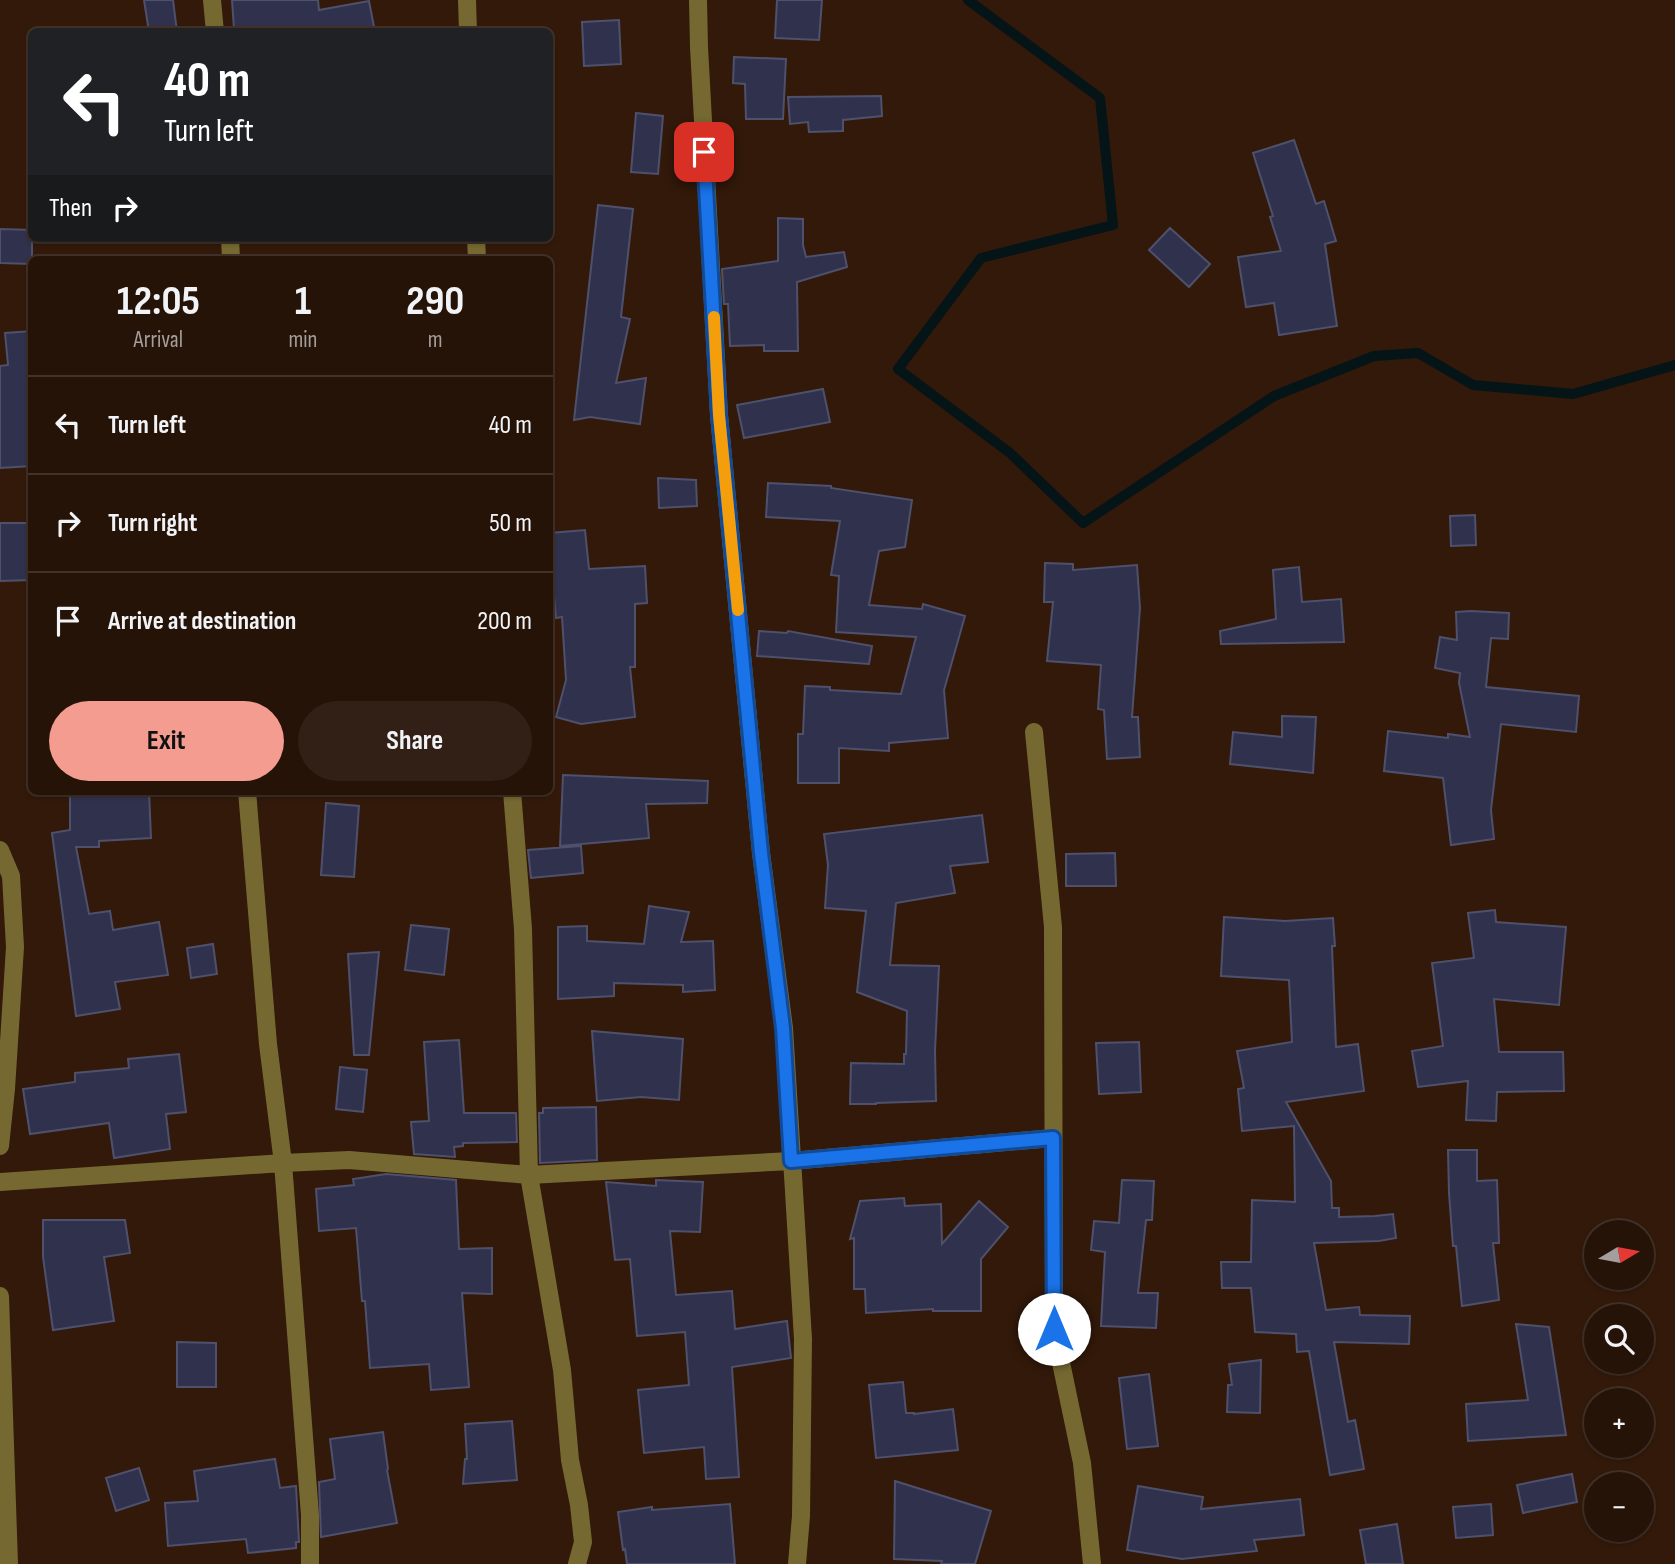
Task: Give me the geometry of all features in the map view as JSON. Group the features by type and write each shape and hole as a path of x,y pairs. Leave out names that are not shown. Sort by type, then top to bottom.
{"street":[{"path":"212,0 215,28"},
{"path":"467,0 468,28"},
{"path":"698,0 719,415 761,853 783,1028 803,1339 801,1516 797,1564"},
{"path":"1034,732 1052,927 1054,1329 1082,1463 1092,1564"},
{"path":"247,795 268,1044 284,1163 309,1501 310,1564"},
{"path":"512,795 523,929 529,1175 562,1370 570,1460 579,1505 583,1542 577,1564"},
{"path":"0,850 11,876 15,947 0,1146"},
{"path":"0,1182 349,1160 529,1175 791,1161 1053,1138"},
{"path":"0,1296 9,1564"}],"building":[{"path":"144,0 173,0 176,28 148,28"},
{"path":"232,0 318,0 319,10 369,1 374,28 278,27 234,28"},
{"path":"777,0 822,0 819,40 775,38"},
{"path":"619,20 621,64 584,66 582,22"},
{"path":"734,57 786,59 783,119 746,119 745,84 733,83"},
{"path":"881,96 882,116 843,120 843,131 809,132 808,122 790,124 788,97"},
{"path":"636,113 663,116 658,174 631,172"},
{"path":"1294,140 1316,204 1324,201 1336,241 1325,244 1337,326 1279,335 1274,303 1246,307 1238,257 1281,251 1253,153"},
{"path":"598,205 633,209 621,317 630,319 616,383 646,378 640,424 590,417 574,420"},
{"path":"778,218 803,219 806,257 844,252 847,267 797,282 798,351 764,351 764,345 730,346 728,304 724,304 722,269 778,261"},
{"path":"1170,228 1210,264 1189,287 1149,250"},
{"path":"0,229 28,230 28,242 32,242 32,256 28,256 28,264 0,263"},
{"path":"28,331 28,466 0,468 0,366 8,365 5,333"},
{"path":"823,389 830,422 744,438 737,405"},
{"path":"658,478 696,480 697,506 659,508"},
{"path":"768,483 831,486 912,500 905,547 879,551 869,605 922,609 923,604 965,616 944,690 948,738 889,743 889,751 839,748 839,783 798,783 798,734 803,734 805,686 901,694 916,637 836,632 839,576 831,575 840,521 766,517"},
{"path":"1475,515 1476,545 1451,546 1450,516"},
{"path":"0,523 28,523 28,580 0,581"},
{"path":"585,530 589,569 645,566 647,603 635,604 635,667 630,667 635,717 581,724 556,717 566,680 562,617 556,618 553,533"},
{"path":"1045,563 1073,564 1073,570 1137,565 1140,608 1132,717 1138,717 1140,757 1107,759 1104,710 1098,709 1101,665 1047,661 1053,602 1044,602"},
{"path":"1299,567 1302,602 1341,599 1344,642 1221,644 1220,631 1276,619 1273,570"},
{"path":"1456,612 1509,613 1508,639 1491,638 1486,687 1579,696 1576,732 1501,724 1491,810 1494,839 1451,845 1443,778 1384,771 1388,731 1448,738 1448,734 1470,737 1459,683 1460,673 1435,668 1440,637 1457,640"},
{"path":"759,631 788,631 872,646 869,664 757,656"},
{"path":"1282,716 1316,717 1313,773 1230,764 1233,732 1282,737"},
{"path":"563,775 708,781 707,803 646,804 649,838 560,846"},
{"path":"70,795 149,795 151,838 99,841 99,847 76,847 89,914 110,911 113,930 159,922 168,975 115,982 120,1009 76,1016 52,833 70,830"},
{"path":"326,803 359,806 354,877 321,875"},
{"path":"982,815 988,862 950,866 955,893 896,903 890,965 939,966 935,1051 936,1101 850,1104 851,1063 904,1064 907,1011 857,992 866,911 825,908 828,865 824,834"},
{"path":"581,846 583,873 531,878 528,850"},
{"path":"1115,853 1116,886 1066,886 1066,854"},
{"path":"649,906 689,912 681,942 713,941 715,990 683,992 683,985 614,983 614,996 558,999 558,927 587,926 587,941 644,944"},
{"path":"1495,910 1496,922 1566,927 1559,1005 1494,999 1499,1052 1563,1052 1564,1091 1497,1092 1496,1121 1466,1120 1468,1081 1418,1087 1412,1051 1443,1046 1432,963 1474,958 1468,913"},
{"path":"1224,917 1285,921 1333,918 1336,1047 1358,1044 1364,1091 1286,1102 1331,1181 1332,1208 1339,1208 1339,1217 1393,1214 1396,1238 1314,1243 1326,1310 1359,1307 1360,1315 1410,1316 1409,1344 1334,1342 1348,1422 1355,1420 1364,1469 1330,1475 1309,1351 1297,1352 1296,1334 1255,1332 1251,1288 1222,1288 1221,1262 1251,1262 1252,1200 1295,1202 1294,1126 1242,1131 1238,1089 1244,1088 1237,1051 1292,1042 1289,980 1221,976"},
{"path":"411,925 449,929 444,975 405,970"},
{"path":"213,944 217,974 191,978 187,948"},
{"path":"379,952 369,1055 354,1055 348,954"},
{"path":"592,1031 683,1039 679,1100 641,1097 597,1101"},
{"path":"459,1040 464,1113 516,1113 517,1142 463,1143 463,1146 454,1147 455,1157 414,1154 411,1122 429,1121 424,1042"},
{"path":"1139,1042 1141,1092 1099,1094 1096,1043"},
{"path":"179,1054 186,1112 166,1114 170,1149 114,1158 109,1123 30,1134 23,1089 75,1082 75,1073 129,1068 128,1059"},
{"path":"340,1067 367,1070 363,1112 336,1109"},
{"path":"596,1107 597,1160 540,1163 539,1113 543,1113 543,1108"},
{"path":"1448,1150 1477,1150 1477,1181 1497,1180 1499,1243 1493,1243 1499,1300 1462,1306 1456,1246 1453,1246"},
{"path":"386,1174 456,1180 459,1249 492,1248 492,1294 462,1293 469,1387 431,1390 429,1364 370,1368 356,1228 319,1231 316,1189 354,1185 353,1179"},
{"path":"656,1180 703,1182 700,1232 670,1231 676,1295 732,1291 735,1329 787,1321 791,1358 732,1367 739,1477 706,1479 704,1447 644,1453 638,1390 689,1385 685,1332 637,1336 630,1259 615,1260 606,1182 656,1186"},
{"path":"1122,1180 1154,1181 1152,1220 1146,1220 1138,1293 1158,1293 1156,1328 1101,1326 1105,1252 1091,1250 1094,1221 1119,1223"},
{"path":"904,1198 905,1206 941,1204 942,1244 979,1201 1008,1227 981,1259 981,1311 933,1309 866,1313 865,1289 854,1289 854,1238 850,1239 860,1201"},
{"path":"43,1220 125,1220 130,1253 104,1257 114,1321 53,1330 43,1257"},
{"path":"1516,1324 1549,1327 1566,1435 1468,1441 1466,1404 1528,1400"},
{"path":"177,1342 216,1343 216,1387 177,1387"},
{"path":"1261,1360 1260,1413 1227,1412 1228,1385 1232,1385 1229,1364"},
{"path":"1149,1374 1158,1446 1127,1449 1119,1378"},
{"path":"903,1382 906,1413 953,1409 958,1450 876,1458 869,1385"},
{"path":"512,1421 517,1480 463,1484 467,1459 465,1424"},
{"path":"383,1432 397,1523 321,1537 319,1482 335,1479 330,1439"},
{"path":"275,1459 280,1488 296,1486 299,1542 296,1542 296,1548 248,1553 246,1539 168,1546 165,1503 198,1501 194,1471"},
{"path":"139,1468 149,1500 116,1511 106,1478"},
{"path":"1572,1474 1577,1502 1523,1513 1517,1485"},
{"path":"895,1481 991,1511 975,1564 894,1559"},
{"path":"1138,1486 1203,1497 1201,1509 1300,1499 1304,1535 1254,1540 1257,1551 1182,1559 1127,1550"},
{"path":"730,1504 735,1564 627,1564 618,1512 652,1507 652,1510"},
{"path":"1491,1504 1493,1535 1456,1538 1453,1507"},
{"path":"1397,1524 1403,1564 1366,1564 1360,1530"}],"waterway":[{"path":"968,0 1100,98 1113,225 981,258 898,369 1010,453 1083,523 1274,396 1374,356 1418,353 1473,385 1573,394 1675,365"}],"slow traffic":[{"path":"714,317 719,415 738,610"}],"route":[{"path":"704,152 719,415 761,853 783,1028 791,1161 1053,1138 1054,1329"}]}
